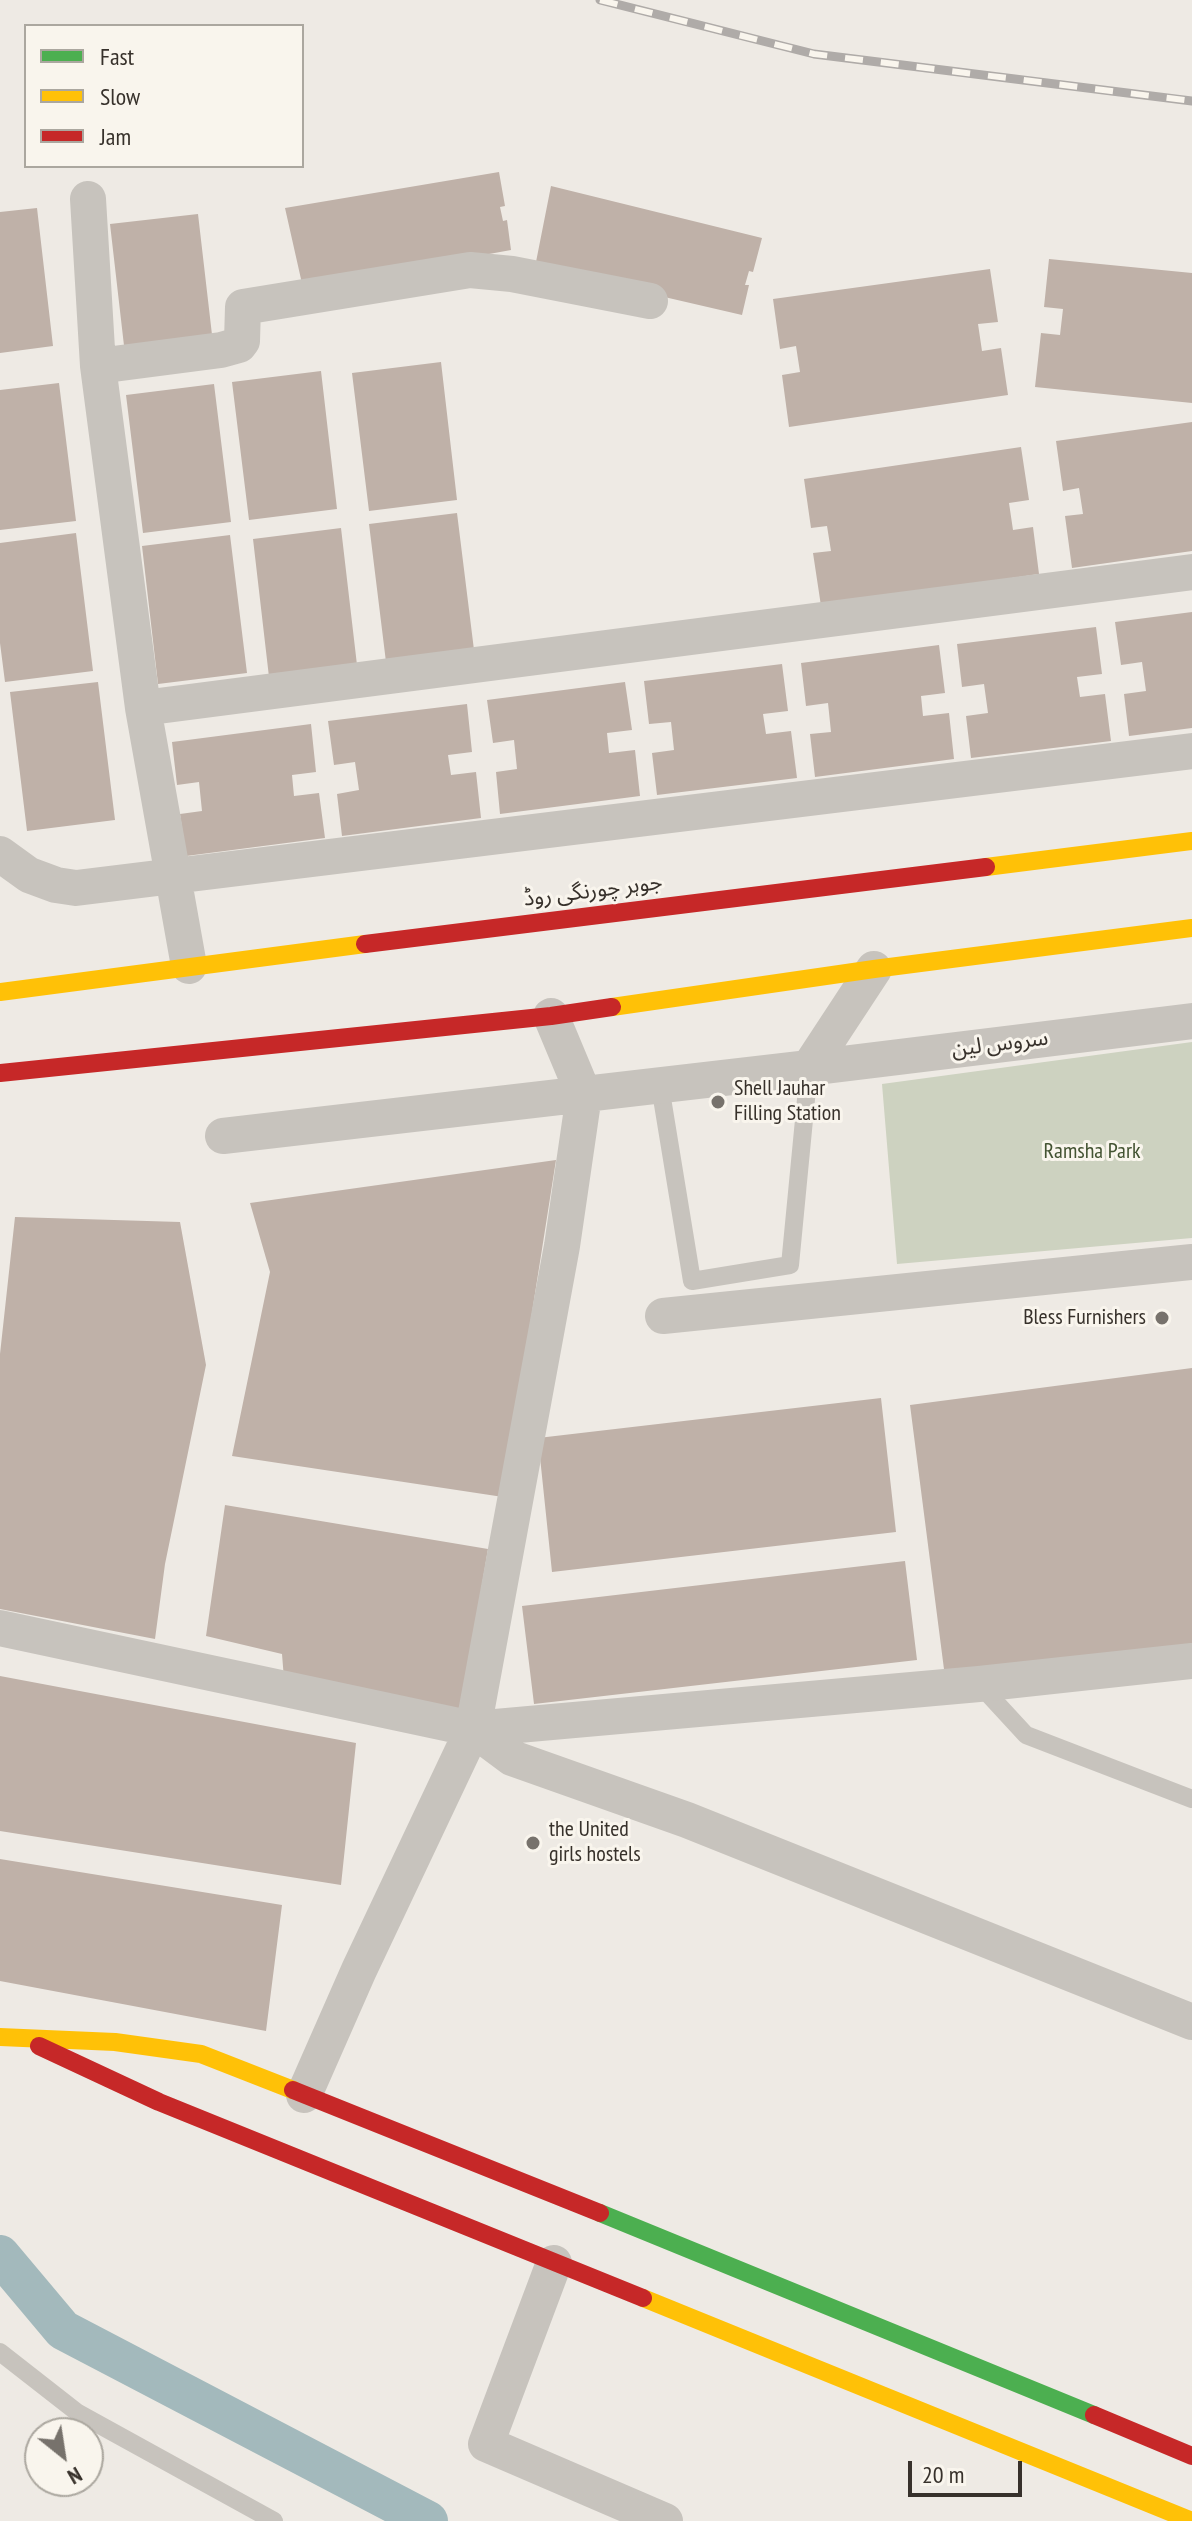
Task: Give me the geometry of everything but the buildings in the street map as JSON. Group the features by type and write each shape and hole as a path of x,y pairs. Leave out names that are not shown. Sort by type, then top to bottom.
{"street":[{"path":"88,199 98,366 143,708 189,966"},
{"path":"98,366 239,345 242,341 243,307 470,270 512,274 650,301"},
{"path":"143,708 1192,572"},
{"path":"0,854 29,875 56,885 76,888 1192,751"},
{"name":"جوہر چورنگی روڈ","path":"0,992 1192,841"},
{"path":"4,1072 551,1016 874,969 1192,928"},
{"path":"809,1068 874,969"},
{"path":"304,2095 359,1970 473,1729 562,1246 584,1095 551,1016"},
{"name":"سروس لین","path":"223,1136 1192,1021"},
{"path":"663,1316 1192,1262"},
{"path":"0,1628 473,1729 979,1684 1192,1661"},
{"path":"473,1729 512,1758 687,1820 1192,2022"},
{"path":"9,2036 115,2042 201,2054 679,2244 1192,2456"},
{"path":"9,2036 159,2102 554,2263 1138,2511 1192,2521"},
{"path":"554,2263 486,2444 665,2521"}],"lane":[{"path":"660,1086 692,1281 790,1265 809,1068"},
{"path":"979,1684 1026,1735 1192,1799"},
{"path":"0,2352 78,2413 274,2521"}],"green space":[{"name":"Ramsha Park","path":"1192,1042 1192,1238 897,1264 882,1084"}],"waterway":[{"path":"0,2255 63,2330 428,2521"}],"railway":[{"path":"600,0 814,54 1192,101"}],"traffic: fast":[{"path":"600,2213 1094,2415"}],"traffic: slow":[{"path":"986,867 1192,841"},
{"path":"612,1007 1192,928"},
{"path":"0,992 365,944"},
{"path":"0,2037 115,2042 201,2054 293,2090"},
{"path":"643,2298 1192,2521"}],"traffic: jam":[{"path":"365,944 986,867"},
{"path":"0,1073 551,1016 612,1007"},
{"path":"39,2046 159,2102 643,2298"},
{"path":"293,2090 600,2213"},
{"path":"1094,2415 1192,2456"}],"place":[{"name":"Shell Jauhar Filling Station","path":"718,1102"},
{"name":"Bless Furnishers","path":"1162,1318"},
{"name":"the United girls hostels","path":"533,1843"}]}
